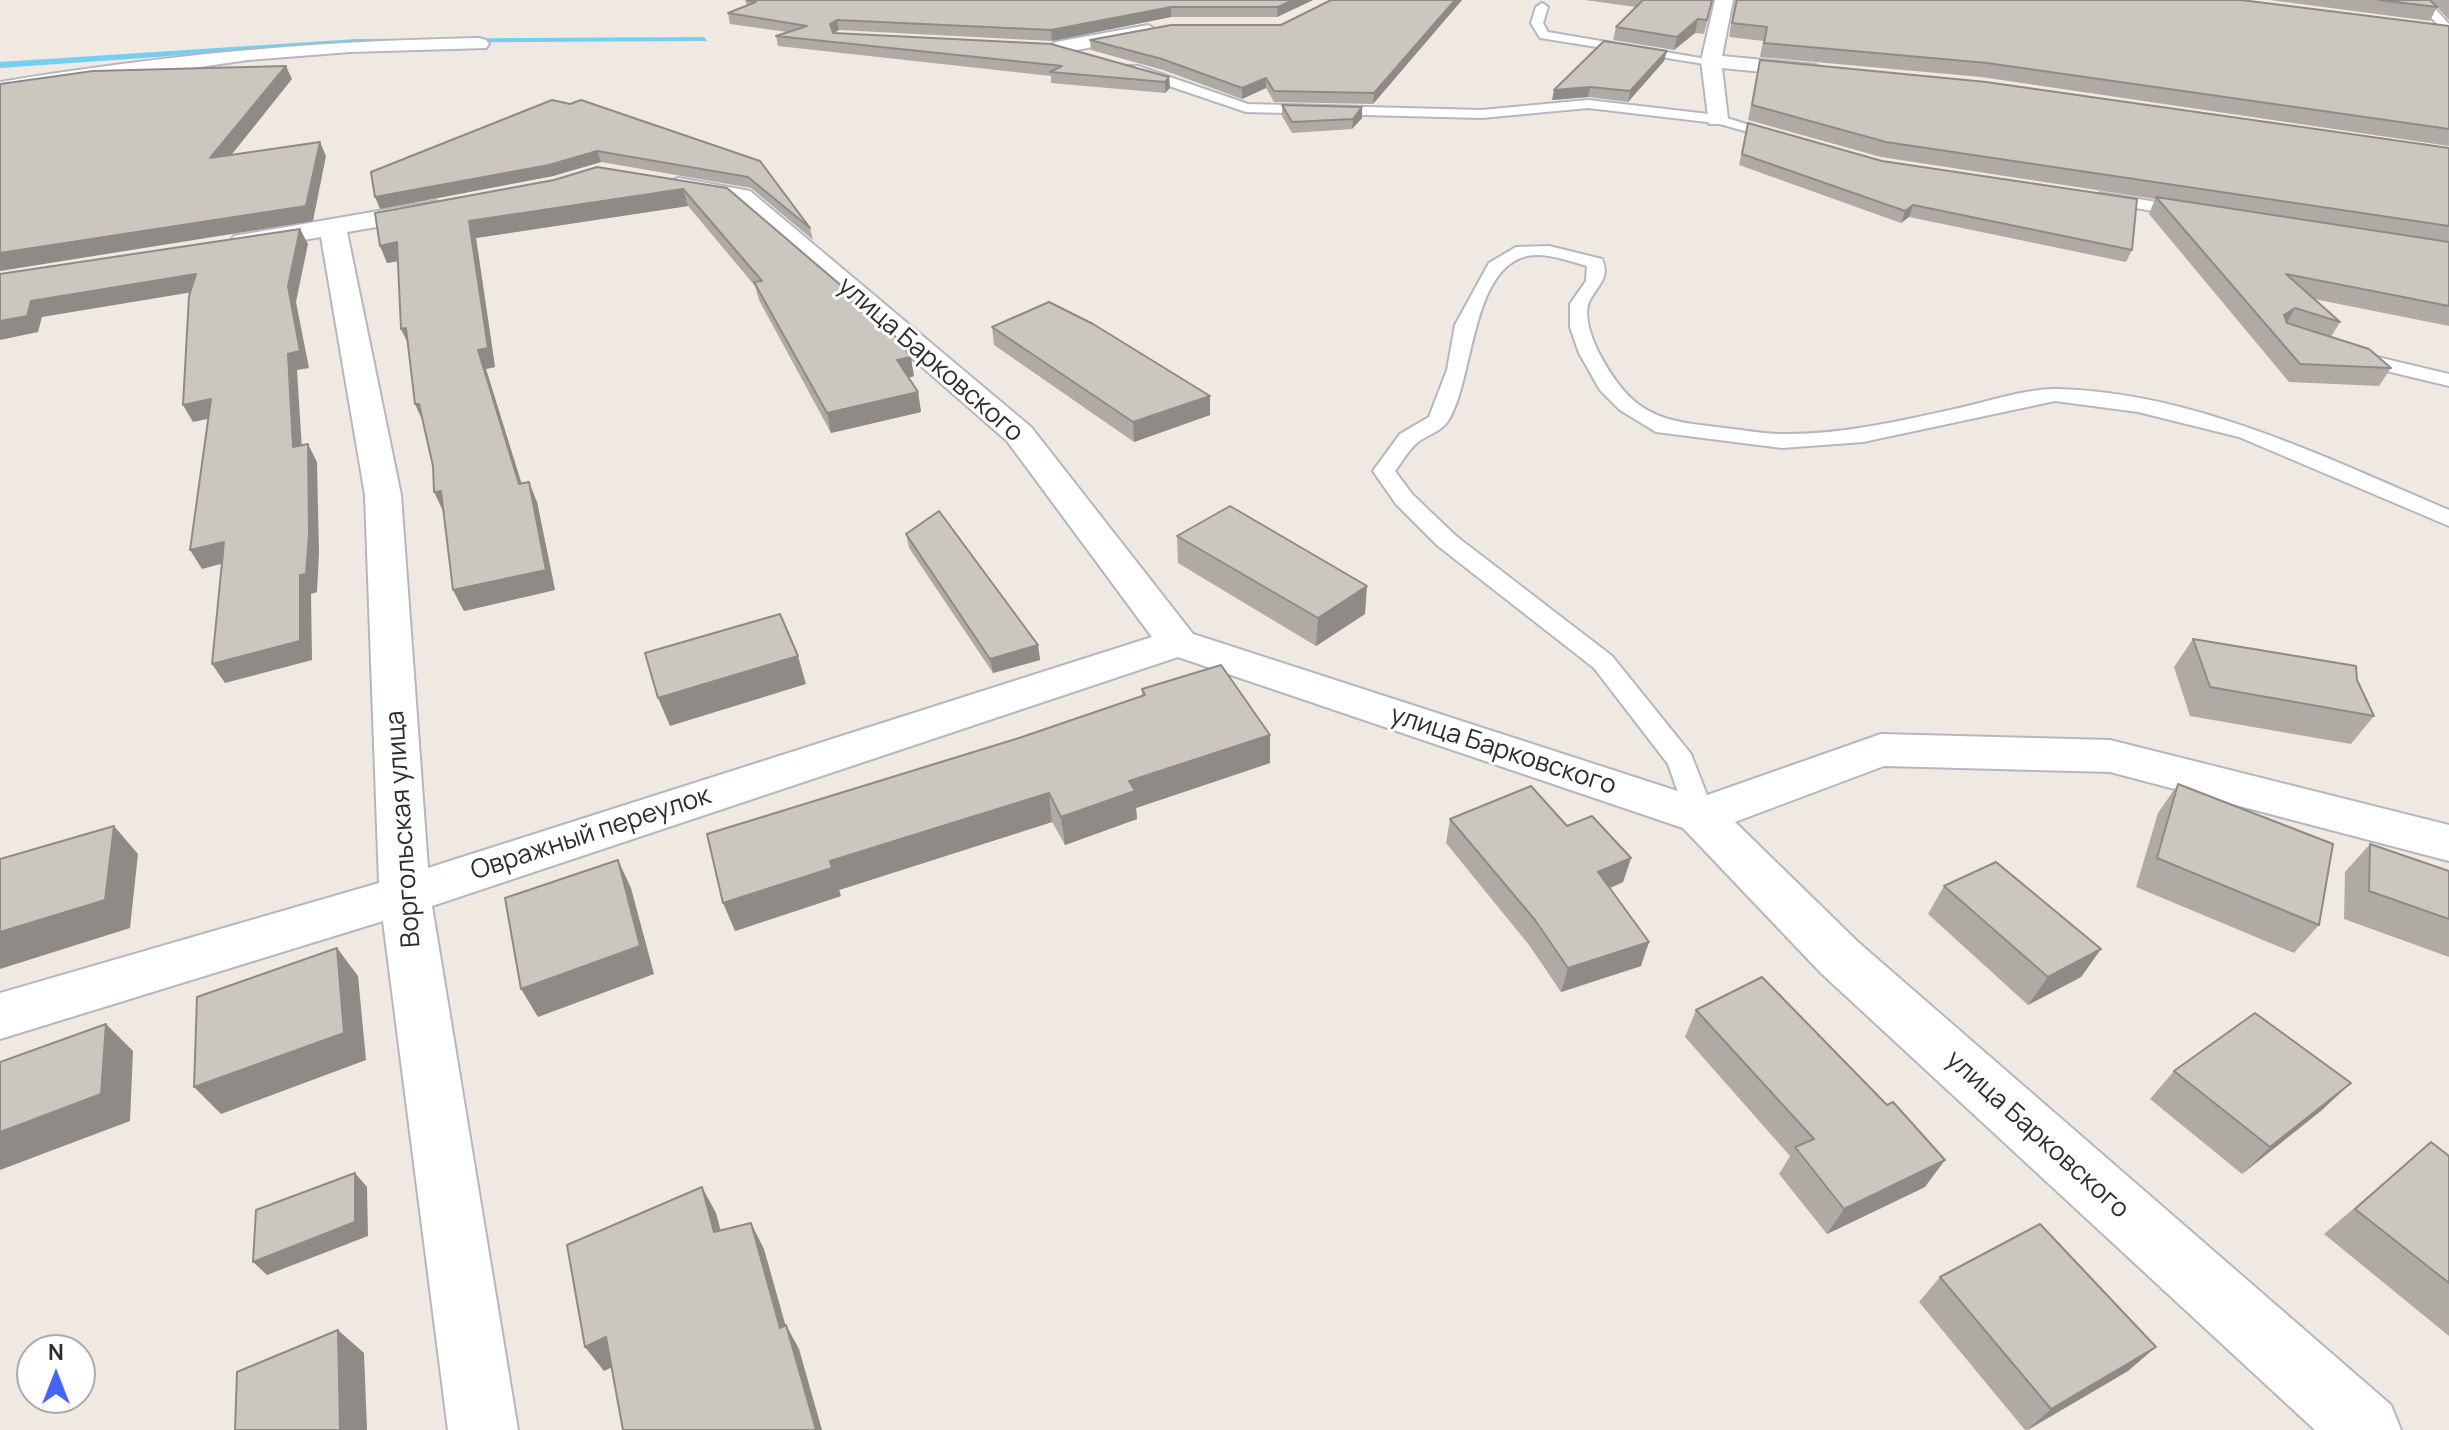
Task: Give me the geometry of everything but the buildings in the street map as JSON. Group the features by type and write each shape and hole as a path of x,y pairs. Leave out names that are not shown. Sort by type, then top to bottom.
{"street":[{"path":"1717,119 1711,61 1724,0"},
{"path":"1048,48 1171,26"},
{"path":"2418,28 2449,32"},
{"path":"0,89 124,68 233,55 335,47 479,44"},
{"path":"1711,61 1838,73"},
{"name":"улица Барковского","path":"631,178 741,196 1019,434 1178,643 1700,816 1840,958 2366,1430"},
{"path":"212,247 333,229 468,203"},
{"name":"Воргольская улица","path":"333,229 383,495 405,895 483,1430"},
{"name":"Овражный переулок","path":"0,1016 405,895 1178,643"},
{"path":"1700,816 1881,750 2110,756 2449,843"}],"lane":[{"path":"2420,0 2449,32"},
{"path":"1542,7 1537,23 1544,35 1711,61"},
{"path":"1048,48 1085,56"},
{"path":"1114,64 1246,108 1482,114 1588,104 1717,119 1805,144"},
{"path":"2079,195 2203,214"},
{"path":"1700,816 1681,761 1603,662 1521,595 1447,541 1404,499 1384,471 1408,439 1438,420 1457,370 1465,325 1480,293 1495,267 1522,251 1549,251 1596,263 1595,281 1579,304 1580,327 1589,353 1607,386 1627,406 1664,427 1782,441 1863,435 2055,395 2138,406 2246,432 2449,519"},
{"path":"2338,352 2449,380"}],"waterway":[{"path":"0,65 357,41 704,39"}]}
